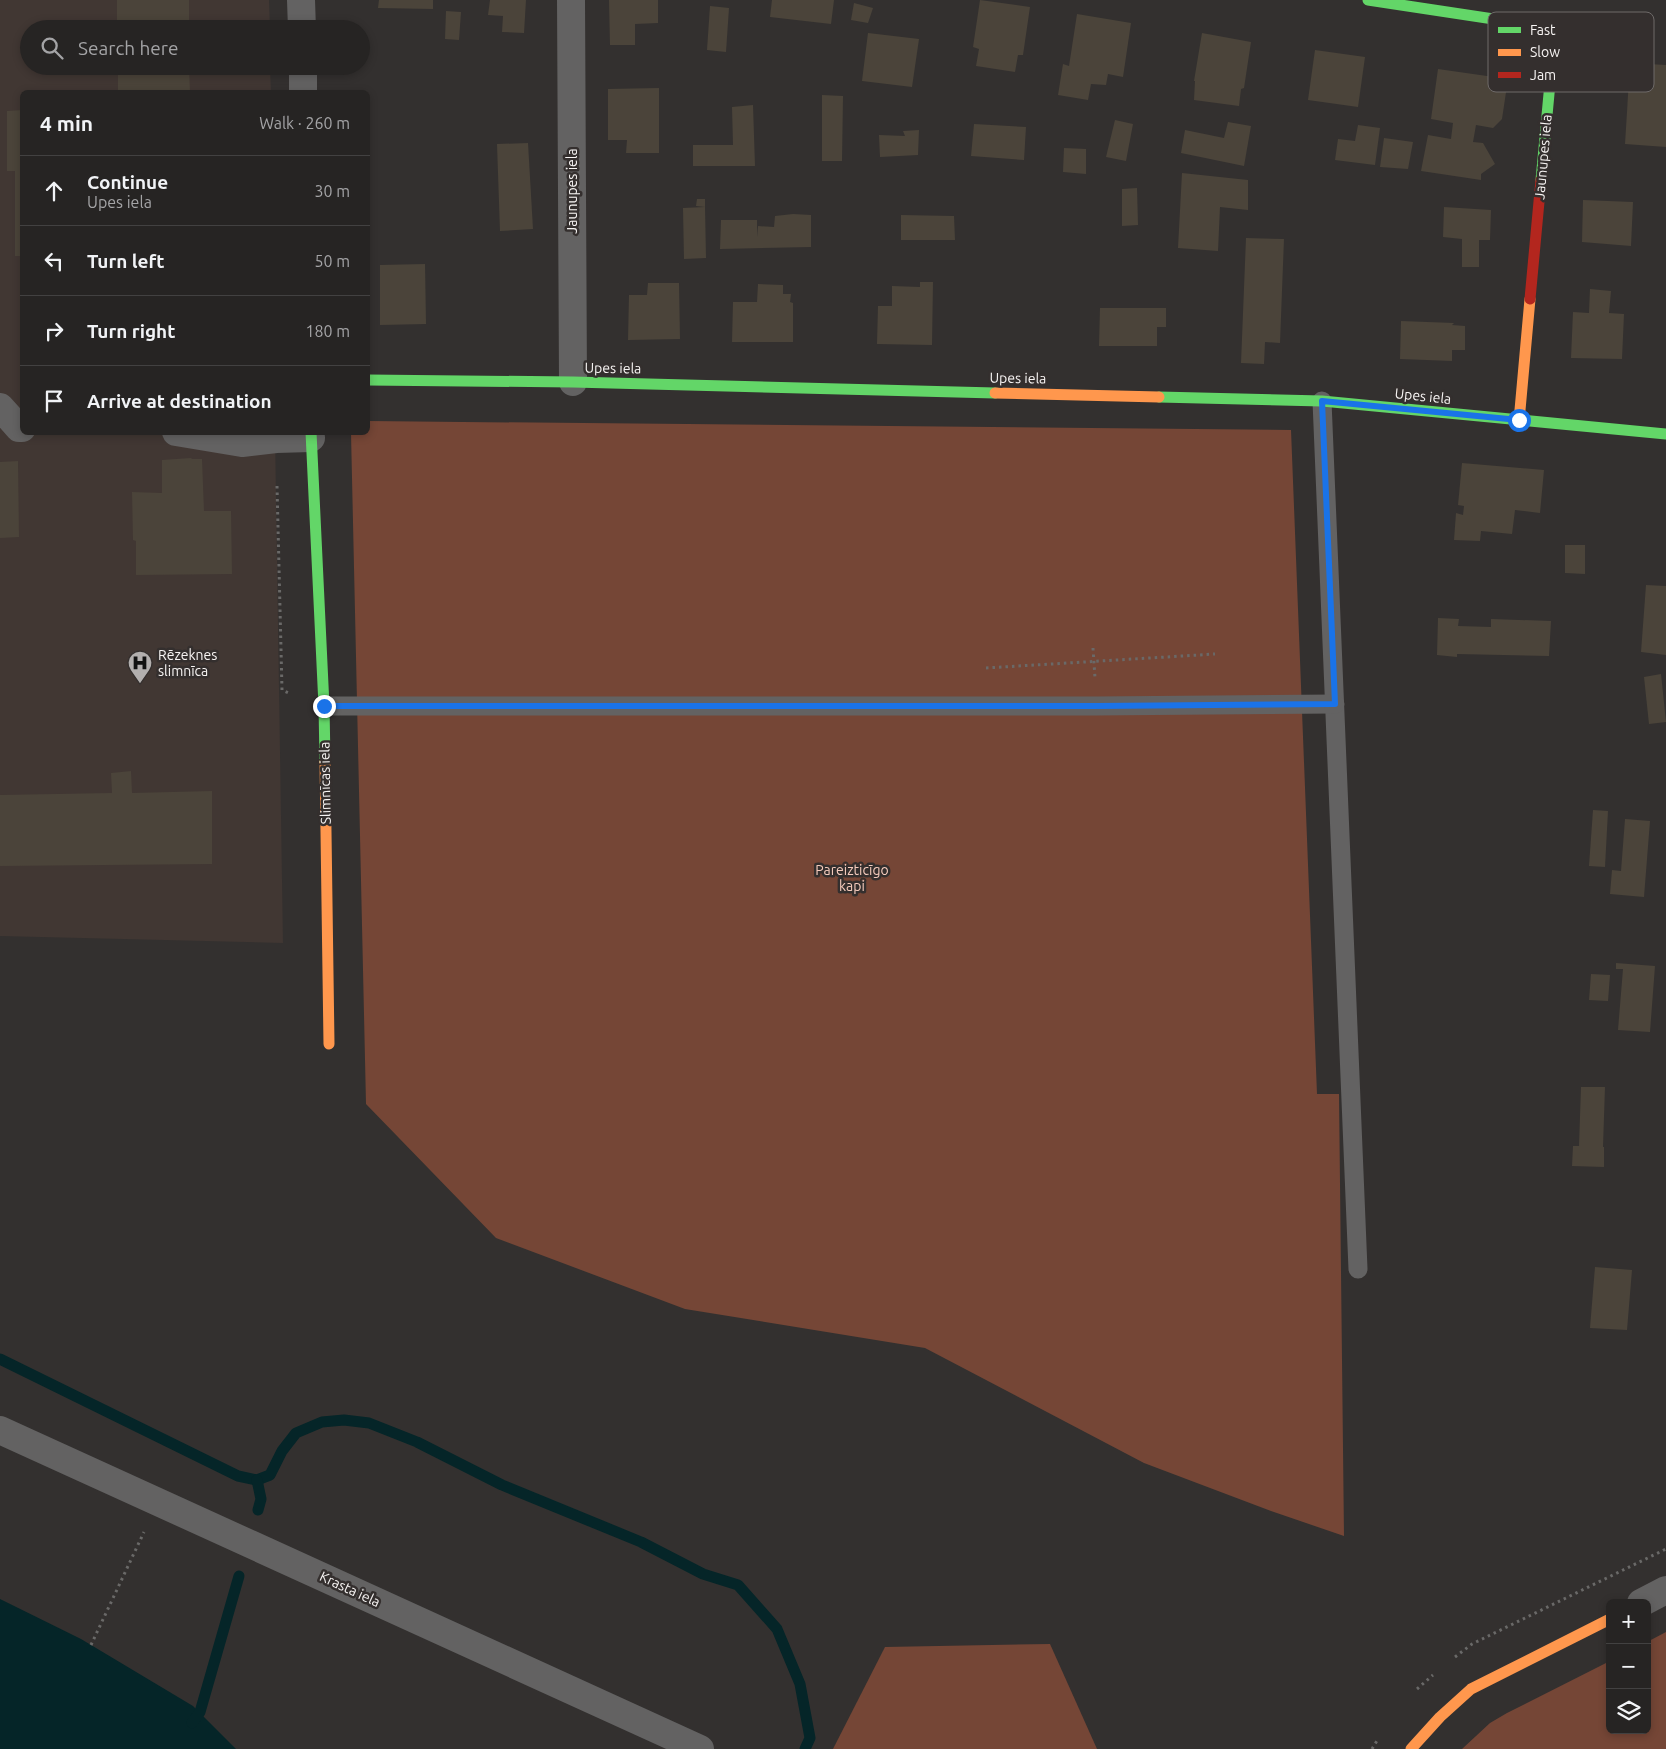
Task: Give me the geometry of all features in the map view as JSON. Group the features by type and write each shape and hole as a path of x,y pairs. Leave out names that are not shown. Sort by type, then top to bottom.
{"street":[{"path":"301,0 302,20"},
{"name":"Jaunupes iela","path":"571,0 573,382"},
{"name":"Jaunupes iela","path":"1368,0 1488,18"},
{"path":"303,75 303,90"},
{"name":"Jaunupes iela","path":"1519,420 1549,92"},
{"name":"Upes iela","path":"370,380 573,382 1322,401 1666,434"},
{"path":"0,407 20,428"},
{"path":"194,435 242,443 311,435"},
{"name":"Slimnīcas iela","path":"311,435 324,706 329,1044"},
{"name":"Krasta iela","path":"0,1430 700,1749"},
{"path":"1649,1599 1666,1590"},
{"path":"1411,1749 1440,1717 1471,1689 1606,1621"}],"lane":[{"path":"1322,401 1358,1269"},
{"path":"324,706 1096,706 1335,704"}],"path":[{"path":"986,668 1215,654"},
{"path":"91,1645 158,1502"}],"shaded area":[{"name":"Rēzeknes slimnīca","path":"0,0 269,0 270,20 20,20 20,75 270,75 271,90 20,90 20,435 275,435 283,943 0,936"}],"green space":[{"name":"Pareizticīgo kapi","path":"370,421 1291,430 1317,1094 1339,1094 1344,1536 1271,1511 1144,1463 925,1348 685,1309 496,1238 366,1104 351,435 370,435"},
{"path":"1666,1632 1666,1749 1462,1749 1490,1723 1606,1663 1606,1734 1651,1734 1651,1640"},
{"path":"1050,1644 1097,1749 833,1749 885,1647"}],"water":[{"path":"0,1599 81,1639 193,1706 236,1749 0,1749"}],"building":[{"path":"117,0 189,0 189,20 117,20"},
{"path":"379,0 433,0 433,9 378,8"},
{"path":"490,0 526,0 524,33 502,32 503,16 488,15"},
{"path":"609,0 658,0 658,23 635,24 635,45 610,45"},
{"path":"772,0 834,0 831,24 770,17"},
{"path":"980,0 1030,7 1023,55 1018,55 1015,72 976,66 979,49 973,47"},
{"path":"854,3 873,8 868,23 851,20"},
{"path":"710,6 729,8 726,52 707,50"},
{"path":"446,11 461,12 459,40 445,39"},
{"path":"1077,14 1131,23 1123,77 1108,74 1106,85 1091,84 1088,100 1058,95 1063,64 1069,66"},
{"path":"868,33 919,39 912,87 862,81"},
{"path":"1202,33 1251,42 1244,88 1241,89 1239,106 1194,100 1194,81"},
{"path":"1315,50 1365,57 1358,107 1308,100"},
{"path":"1654,64 1666,65 1666,147 1625,144 1628,92 1654,92"},
{"path":"1438,69 1488,76 1488,92 1506,92 1502,119 1493,128 1476,125 1473,142 1483,143 1495,164 1481,174 1481,180 1421,171 1428,135 1451,139 1453,123 1431,119"},
{"path":"118,75 189,75 190,90 118,90"},
{"path":"659,88 659,153 626,153 627,140 608,140 608,89"},
{"path":"822,95 843,96 842,161 822,161"},
{"path":"753,105 755,166 693,166 693,145 733,145 732,107"},
{"path":"20,110 20,256 15,256 15,171 7,171 7,111"},
{"path":"1115,120 1133,124 1126,161 1106,157"},
{"path":"1228,122 1251,126 1244,166 1181,153 1185,130 1224,138"},
{"path":"974,124 1026,127 1024,160 971,156"},
{"path":"1358,125 1380,128 1375,165 1335,160 1338,139 1355,141"},
{"path":"919,130 918,155 880,157 879,135 905,136 903,131"},
{"path":"1384,138 1413,142 1408,169 1380,167"},
{"path":"528,143 533,229 500,231 497,144"},
{"path":"1064,148 1086,149 1086,174 1063,172"},
{"path":"1182,173 1248,180 1248,210 1220,207 1218,251 1178,248"},
{"path":"1137,188 1138,225 1122,226 1122,189"},
{"path":"697,199 705,199 705,207 696,206"},
{"path":"1583,200 1633,202 1631,246 1582,242"},
{"path":"705,207 706,258 684,259 683,208"},
{"path":"1444,207 1491,210 1490,240 1479,240 1479,267 1462,267 1462,239 1443,237"},
{"path":"811,215 811,247 720,249 721,220 757,220 757,237 758,226 774,227 775,216"},
{"path":"901,215 954,216 955,240 901,240"},
{"path":"1246,238 1284,239 1280,343 1265,342 1264,364 1241,363"},
{"path":"425,264 426,324 380,325 380,265"},
{"path":"920,282 933,282 932,345 877,344 878,306 892,306 892,286 920,287"},
{"path":"648,283 679,283 680,339 628,340 629,295 647,295"},
{"path":"758,284 783,285 783,294 791,294 790,302 793,303 793,342 732,342 733,302 757,302"},
{"path":"1590,289 1611,291 1609,313 1624,314 1622,359 1571,358 1573,312 1589,313"},
{"path":"1100,308 1166,308 1166,327 1157,327 1157,346 1099,346"},
{"path":"1401,321 1454,323 1452,325 1465,326 1465,350 1452,350 1452,361 1400,359"},
{"path":"202,459 204,511 231,511 232,574 136,575 136,541 133,540 132,492 162,493 162,460"},
{"path":"18,461 19,537 0,538 0,462"},
{"path":"1462,463 1544,470 1540,513 1515,510 1512,534 1481,531 1480,541 1454,540 1456,513 1463,515 1464,506 1458,505"},
{"path":"1565,545 1585,545 1585,574 1565,573"},
{"path":"1646,585 1666,586 1666,655 1641,652"},
{"path":"1438,618 1459,619 1458,626 1491,627 1491,619 1551,621 1549,656 1457,654 1457,657 1437,655"},
{"path":"1661,674 1666,722 1649,724 1644,677"},
{"path":"131,771 132,793 212,791 212,864 0,866 0,795 112,793 111,773"},
{"path":"1593,810 1608,811 1605,867 1589,866"},
{"path":"1625,819 1650,821 1644,897 1610,894 1612,870 1621,871"},
{"path":"1616,963 1655,966 1650,1032 1618,1030 1623,969 1616,969"},
{"path":"1591,974 1610,975 1608,1001 1589,1000"},
{"path":"1581,1087 1605,1087 1604,1167 1572,1166 1573,1146 1579,1146"},
{"path":"1595,1267 1632,1270 1627,1330 1590,1328"}],"waterway":[{"path":"0,1359 238,1476 257,1480 270,1475 282,1451 296,1433 322,1422 344,1420 369,1423 417,1442 502,1485 641,1542 703,1574 738,1585 777,1629 800,1684 810,1738 805,1749"},
{"path":"257,1480 261,1499 258,1510"},
{"path":"192,1723 200,1712 239,1576"}],"traffic: fast":[{"path":"1368,0 1488,18"},
{"path":"1541,180 1549,92"},
{"path":"370,380 573,382 995,393"},
{"path":"1159,397 1322,401 1666,434"},
{"path":"311,435 325,761"}],"traffic: slow":[{"path":"1519,421 1530,299"},
{"path":"995,393 1159,397"},
{"path":"325,761 329,1044"},
{"path":"1411,1749 1440,1717 1471,1689 1606,1621"}],"traffic: jam":[{"path":"1530,299 1541,180"}],"place":[{"name":"Rēzeknes slimnīca","path":"140,684"}],"route":[{"path":"324,706 1096,706 1335,704 1322,401 1519,420"}]}
